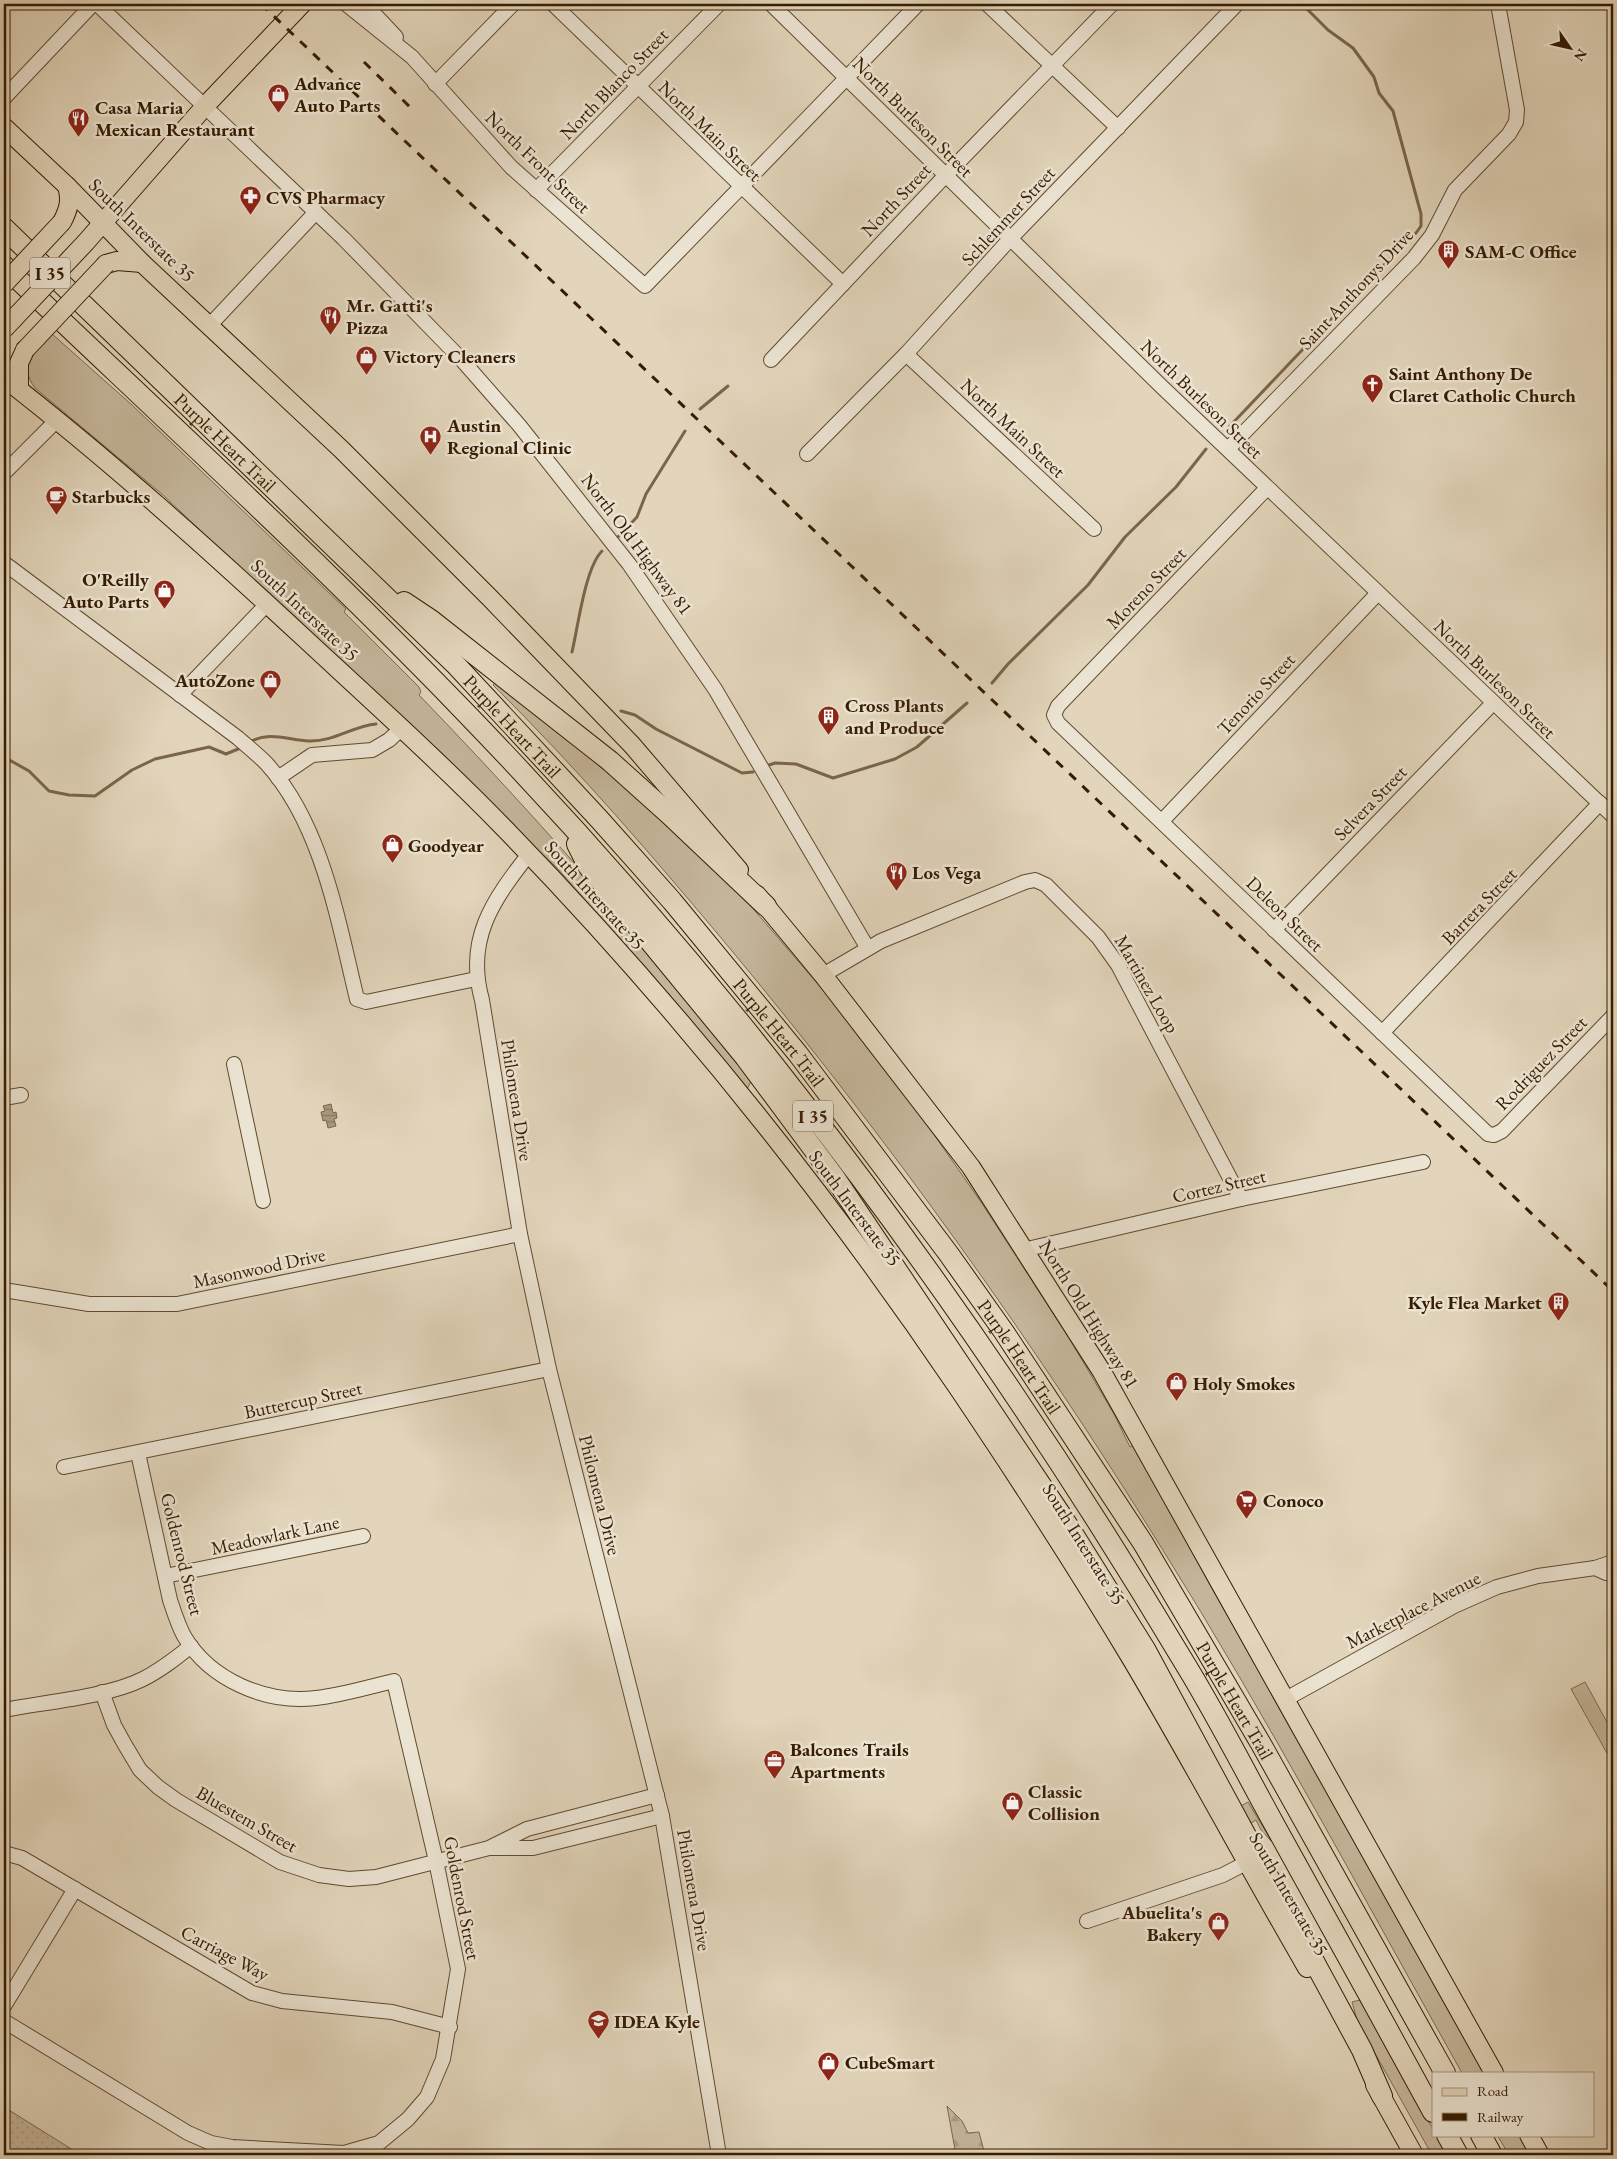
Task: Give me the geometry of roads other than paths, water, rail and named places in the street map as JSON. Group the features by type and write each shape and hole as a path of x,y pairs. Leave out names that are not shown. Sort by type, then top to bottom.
{"highway":[{"name":"Purple Heart Trail","path":"4,228 455,664 672,901 798,1054 948,1253 1020,1354 1143,1543 1261,1744 1445,2072"},
{"name":"Purple Heart Trail","path":"4,266 393,638 564,818 692,965 792,1088 910,1245 1041,1433 1108,1537 1192,1674 1432,2110"},
{"path":"366,578 431,620 610,761 766,906"},
{"path":"564,818 588,866 745,1057 835,1178 1065,1521 1145,1649 1362,2050 1382,2096"},
{"path":"1448,2136 1458,2155"},
{"path":"1482,2136 1492,2155"}],"main road":[{"path":"4,328 104,224 206,105 302,4"},
{"name":"South Interstate 35","path":"4,128 67,186 142,263 341,449 490,598 632,745 735,865 823,975"},
{"path":"4,284 62,222 68,211 70,197 67,186"},
{"path":"19,390 19,363 25,350 106,264 117,261 142,263"},
{"name":"South Interstate 35","path":"4,378 130,481 402,728 529,854 668,1006 734,1086 885,1284 958,1387 1086,1586 1166,1720 1414,2155"},
{"name":"North Old Highway 81","path":"823,975 971,1167 1102,1372 1284,1700"},
{"path":"1284,1700 1493,2072"},
{"path":"1530,2136 1540,2155"}],"street":[{"path":"4,98 93,4"},
{"name":"North Old Highway 81","path":"97,4 206,105 316,212 461,359 519,426 629,564 724,704 867,947"},
{"name":"North Front Street","path":"346,4 412,57"},
{"name":"North Front Street","path":"365,4 511,167 645,286 743,187"},
{"path":"435,84 513,4"},
{"name":"North Main Street","path":"553,4 843,284"},
{"name":"North Blanco Street","path":"536,190 719,4"},
{"name":"North Burleson Street","path":"771,4 1162,387 1229,448 1267,488 1613,816"},
{"path":"743,187 918,4"},
{"path":"987,4 1118,128"},
{"name":"North Street","path":"771,360 945,176 1112,4"},
{"name":"Schlemmer Street","path":"807,454 906,354 1010,239 1237,4"},
{"name":"Saint Anthonys Drive","path":"1229,448 1414,258 1432,235 1455,190 1509,134 1516,122 1517,110 1498,4"},
{"path":"210,325 316,212"},
{"name":"North Main Street","path":"906,354 1094,529"},
{"path":"4,473 57,420"},
{"name":"Moreno Street","path":"1054,715 1058,706 1267,488"},
{"path":"4,563 238,738 278,778 310,832 327,876 357,999 366,1002 476,979"},
{"name":"Tenorio Street","path":"1162,821 1378,593"},
{"path":"180,695 267,604"},
{"name":"Selvera Street","path":"1274,930 1493,703"},
{"name":"Deleon Street","path":"1054,715 1058,723 1462,1110 1488,1134 1494,1135"},
{"path":"278,778 312,755 372,750 389,740 402,728"},
{"name":"Barrera Street","path":"1382,1033 1600,803"},
{"name":"Philomena Drive","path":"529,854 501,890 490,909 477,952 476,979 482,1000 520,1234 549,1369 662,1816 719,2155"},
{"name":"Martinez Loop","path":"823,975 867,947 1025,882 1035,880 1046,885 1098,937 1118,965 1241,1199"},
{"name":"Rodriguez Street","path":"1494,1135 1502,1131 1613,1016"},
{"path":"234,1064 263,1201"},
{"path":"4,1098 21,1095"},
{"name":"Cortez Street","path":"1023,1250 1241,1199 1423,1162"},
{"name":"Masonwood Drive","path":"4,1290 89,1304 178,1304 520,1234"},
{"name":"Buttercup Street","path":"64,1467 549,1369"},
{"name":"Goldenrod Street","path":"4,2021 188,2133 212,2143 232,2147 344,2153 379,2143 408,2119 427,2097 443,2059 458,1969 436,1861 394,1681 316,1698 270,1697 233,1681 217,1670 191,1646 176,1617 138,1453"},
{"name":"Meadowlark Lane","path":"165,1576 363,1536"},
{"name":"Marketplace Avenue","path":"1284,1700 1454,1606 1498,1587 1538,1576 1596,1568 1613,1562"},
{"name":"Marketplace Avenue","path":"1596,1568 1606,1573 1613,1573"},
{"path":"4,1710 102,1692 142,1680 166,1666 191,1646"},
{"name":"Bluestem Street","path":"102,1692 114,1725 140,1770 176,1800 280,1862 320,1875 360,1879 436,1861 489,1848 527,1829 657,1795"},
{"name":"Bluestem Street","path":"489,1848 533,1848 662,1816"},
{"path":"570,1817 574,1838"},
{"name":"Carriage Way","path":"4,1853 22,1858 252,1993 282,2001 392,2012 450,2026"},
{"path":"1087,1921 1223,1875 1246,1863"},
{"path":"4,2006 75,1889"}],"waterway":[{"path":"1304,6 1328,30 1353,48 1374,77 1379,93 1393,111 1421,214 1421,226 1416,233 1371,278"},
{"path":"1229,427 1360,289"},
{"path":"700,409 728,386"},
{"path":"617,538 637,517 646,494 685,431"},
{"path":"992,683 1008,664 1088,585 1125,537 1176,487 1206,449"},
{"path":"572,652 591,570 602,551"},
{"path":"769,765 775,763 796,764 833,778 895,759 917,747 967,703"},
{"path":"621,711 635,715 656,729 742,773 753,772"},
{"path":"248,743 271,736 318,741 376,724"},
{"path":"4,757 29,771 49,791 69,795 95,796 132,770 155,759 209,747 226,754 243,747"}],"railway":[{"path":"261,4 1613,1291"},
{"path":"364,62 410,107"}],"place":[{"name":"Advance Auto Parts","path":"278,113"},
{"name":"Casa Maria Mexican Restaurant","path":"79,137"},
{"name":"CVS Pharmacy","path":"250,216"},
{"name":"SAM-C Office","path":"1449,270"},
{"name":"Mr. Gatti's Pizza","path":"330,335"},
{"name":"Victory Cleaners","path":"367,375"},
{"name":"Saint Anthony De Claret Catholic Church","path":"1373,403"},
{"name":"Austin Regional Clinic","path":"431,455"},
{"name":"Starbucks","path":"56,515"},
{"name":"O'Reilly Auto Parts","path":"165,609"},
{"name":"AutoZone","path":"271,699"},
{"name":"Cross Plants and Produce","path":"829,735"},
{"name":"Goodyear","path":"392,864"},
{"name":"Los Vega","path":"896,891"},
{"name":"Kyle Flea Market","path":"1558,1321"},
{"name":"Holy Smokes","path":"1177,1402"},
{"name":"Conoco","path":"1247,1519"},
{"name":"Balcones Trails Apartments","path":"774,1779"},
{"name":"Classic Collision","path":"1012,1821"},
{"name":"Abuelita's Bakery","path":"1218,1942"},
{"name":"IDEA Kyle","path":"598,2040"},
{"name":"CubeSmart","path":"829,2081"}]}
